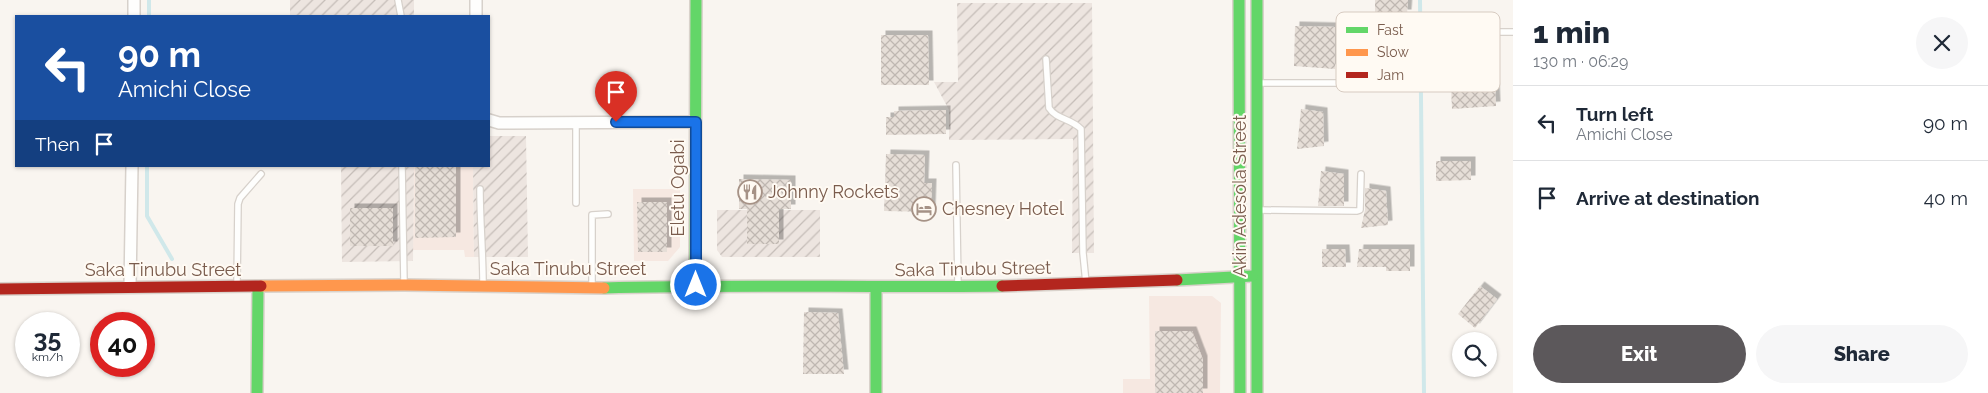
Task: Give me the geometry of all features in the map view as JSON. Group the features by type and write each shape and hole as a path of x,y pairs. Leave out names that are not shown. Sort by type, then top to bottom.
{"street":[{"path":"134,0 134,15"},
{"path":"476,0 476,15"},
{"name":"Eletu Ogabi","path":"696,0 696,285"},
{"name":"Akin Adesola Street","path":"1239,0 1240,393"},
{"name":"Akin Adesola Street","path":"1257,0 1257,393"},
{"path":"490,120 499,123 696,122"},
{"path":"130,287 132,167"},
{"name":"Saka Tinubu Street","path":"0,289 404,285 592,288 696,285 876,288 1086,286 1257,276"},
{"path":"257,393 258,287"},
{"path":"876,288 876,393"}],"lane":[{"path":"398,0 400,15"},
{"path":"1500,32 1513,32"},
{"path":"1046,59 1049,108 1053,115 1073,121 1081,129 1083,253 1086,286"},
{"path":"1258,83 1336,83"},
{"path":"576,122 576,203"},
{"path":"956,165 958,286"},
{"path":"402,167 404,285"},
{"path":"237,286 238,204 240,198 261,174"},
{"path":"1257,210 1360,210 1361,174"},
{"path":"480,189 483,286"},
{"path":"592,288 592,215 608,214"}],"shaded area":[{"path":"290,0 414,0 414,15 290,15"},
{"path":"957,3 1092,3 1094,253 1072,253 1073,139 949,140 949,110 934,82 958,82"},
{"path":"490,136 526,136 528,257 474,257 473,167 490,167"},
{"path":"341,167 414,167 413,261 342,262"},
{"path":"414,167 473,167 474,257 465,257 464,250 413,250"},
{"path":"633,189 680,189 680,247 668,261 634,261"},
{"path":"717,210 820,210 820,257 722,257 717,250"},
{"path":"1149,296 1212,296 1221,303 1220,393 1123,393 1123,379 1150,379"}],"building":[{"path":"1375,0 1408,0 1407,12 1375,12"},
{"path":"1295,26 1335,27 1335,69 1294,66"},
{"path":"881,35 928,35 929,85 881,85"},
{"path":"1451,92 1495,92 1496,106 1452,109"},
{"path":"1301,109 1323,112 1324,146 1297,149"},
{"path":"946,110 946,134 886,135 886,117 894,117 894,111"},
{"path":"886,154 925,155 924,183 932,183 931,212 884,211"},
{"path":"1436,161 1471,161 1471,180 1436,181"},
{"path":"415,167 456,167 456,237 415,238"},
{"path":"1321,171 1344,174 1344,206 1318,206"},
{"path":"739,179 791,180 791,209 779,209 779,244 747,244 747,209 739,209"},
{"path":"1365,188 1386,191 1388,225 1361,228 1365,210"},
{"path":"637,202 667,202 667,252 638,252"},
{"path":"350,208 393,208 393,246 350,246"},
{"path":"1322,249 1345,249 1346,267 1322,267"},
{"path":"1359,249 1410,249 1410,271 1386,271 1386,267 1357,267"},
{"path":"1480,286 1497,299 1475,328 1458,314"},
{"path":"804,312 838,313 844,374 803,374"},
{"path":"1155,331 1192,331 1203,360 1203,393 1155,393"}],"waterway":[{"path":"149,0 149,15"},
{"path":"1420,0 1420,12"},
{"path":"1421,92 1424,393"},
{"path":"147,167 147,216 172,259"}],"traffic: fast":[{"path":"695,285 696,0"},
{"path":"1239,0 1240,393"},
{"path":"1257,0 1257,393"},
{"path":"1177,280 1252,276"},
{"path":"604,288 703,286 1002,286"},
{"path":"257,393 258,287"},
{"path":"876,288 876,393"}],"traffic: slow":[{"path":"261,286 404,285 604,288"}],"traffic: jam":[{"path":"1002,286 1177,280"},
{"path":"0,289 261,286"}],"place":[{"name":"Johnny Rockets","path":"750,192"},
{"name":"Chesney Hotel","path":"924,209"}],"route":[{"path":"616,122 696,122 696,285"}]}
